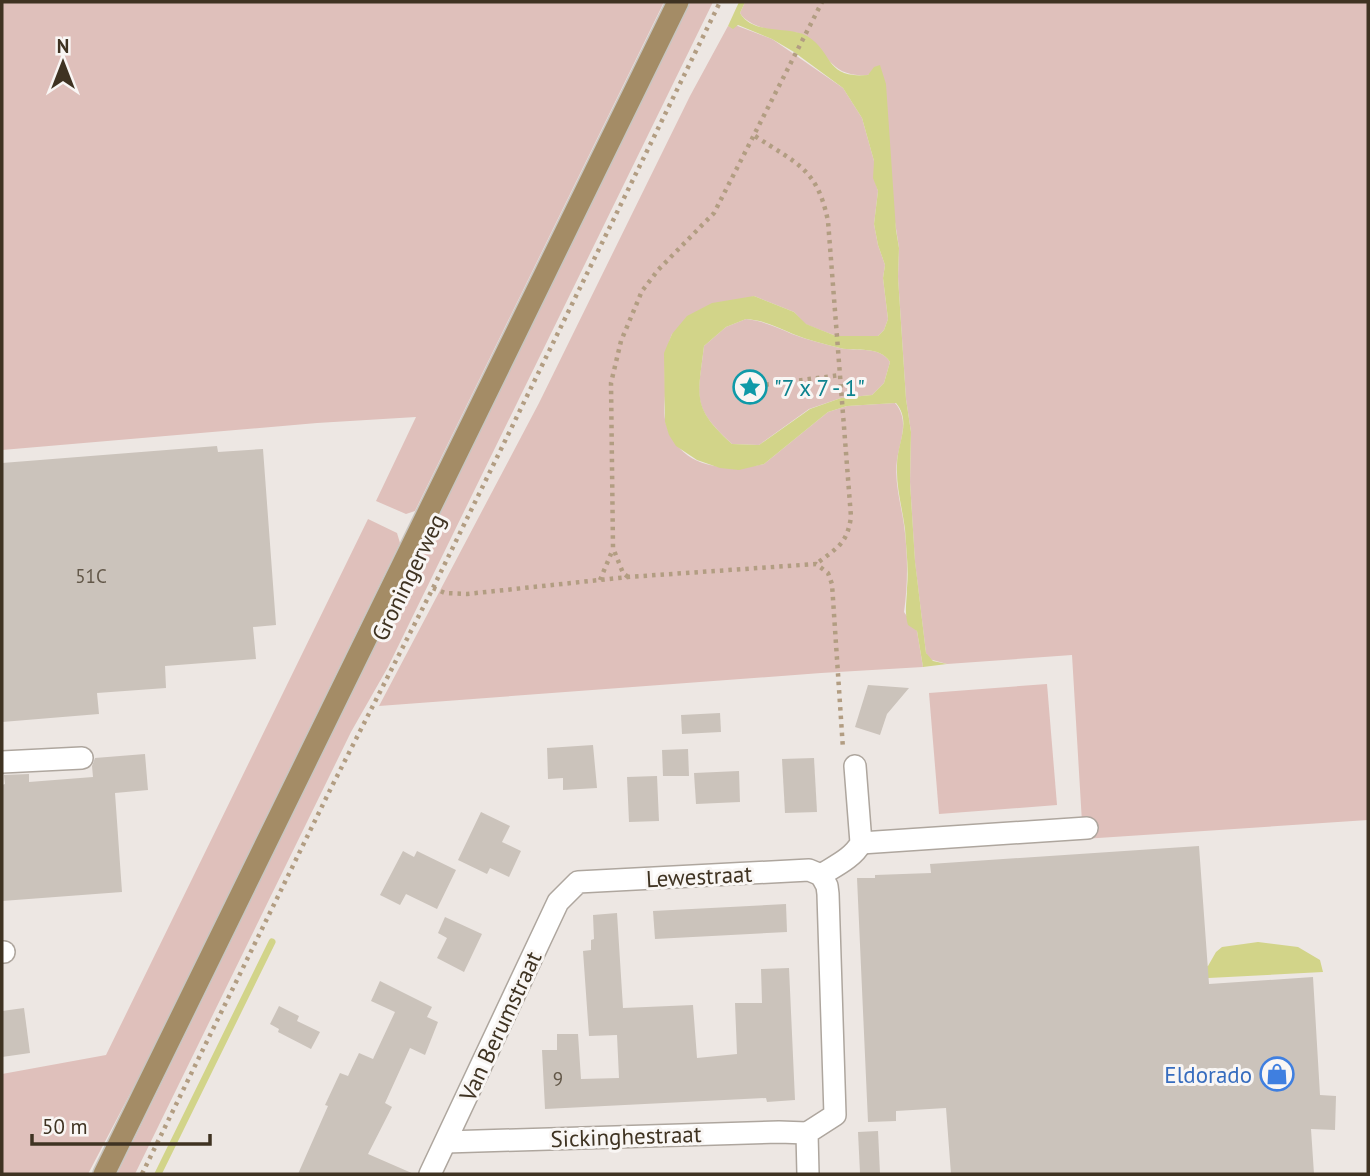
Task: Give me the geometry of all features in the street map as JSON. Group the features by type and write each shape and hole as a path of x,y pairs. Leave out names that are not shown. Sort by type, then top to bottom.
{"main road":[{"name":"Groningerweg","path":"104,1174 678,2"}],"street":[{"path":"2,762 82,758"},
{"path":"808,1174 807,1133 835,1115 828,894 821,875 857,851 861,843 855,766"},
{"path":"861,843 1087,828"},
{"name":"Lewestraat","path":"578,882 809,870 821,875"},
{"name":"Van Berumstraat","path":"430,1174 558,902 578,882"},
{"name":"Sickinghestraat","path":"446,1142 807,1133"}],"path":[{"name":"Groningerweg","path":"142,1174 720,2"},
{"path":"628,578 623,573 613,548 611,383 621,341 642,291 657,270 709,221 729,188 822,2"},
{"path":"433,588 445,593 467,594 600,580 816,564 840,546 848,534 851,517 840,356 828,221 823,196 812,178 797,163 755,136"},
{"path":"757,375 763,385 761,397 744,400 738,394 739,381 746,376 757,375"},
{"path":"763,385 841,375"},
{"path":"600,580 613,548"},
{"path":"816,564 828,573 832,584 843,751 855,766"}],"shaded area":[{"path":"2,2 664,2 415,511 406,514 376,501 416,417 2,450"},
{"path":"690,2 713,2 388,667 351,732 135,1174 117,1174"},
{"path":"739,2 745,2 740,13 746,20 762,27 807,36 816,42 836,69 844,73 868,75 874,67 880,65 886,84 899,248 898,277 906,399 911,432 910,482 915,561 926,653 933,661 947,664 923,667 917,631 908,625 907,620 907,558 897,473 903,418 896,403 847,406 828,412 764,464 739,470 720,468 697,460 676,446 669,435 665,422 664,353 672,334 687,316 712,303 754,296 794,312 806,324 836,336 878,336 884,330 888,319 883,278 885,265 874,224 878,191 873,178 874,161 862,118 843,88 794,52 772,39 738,25 733,29 728,26","holes":["746,319 828,345 880,353 890,362 884,383 872,395 841,398 810,409 759,445 732,444 709,420 700,400 704,346 726,327"]},
{"path":"745,2 1368,2 1368,820 1083,839 1072,655 947,664 929,659 926,653 915,562 910,482 911,432 906,399 898,277 899,248 872,73 863,76 847,73 832,64 816,45 801,34 769,29 752,23 740,13"},
{"path":"735,25 772,39 843,88 862,118 874,161 874,178 878,191 874,224 885,265 883,278 888,319 884,330 878,336 836,336 805,324 794,312 754,296 672,334 665,362 666,424 673,439 693,459 720,467 749,466 764,464 828,412 847,406 895,403 903,423 896,468 906,547 904,612 917,631 923,667 379,706 539,403 690,96 728,26 733,28"},
{"path":"746,319 828,345 880,353 890,362 884,383 872,395 841,398 809,409 759,445 732,444 718,431 703,410 700,377 704,346 726,327"},
{"path":"368,519 397,533 400,543 141,1073 88,1174 2,1174 2,1074 106,1055"},
{"path":"1047,684 1057,805 939,814 929,693"},
{"path":"1258,942 1298,947 1320,960 1323,972 1111,983 1208,966 1222,947"}],"building":[{"path":"217,446 218,452 263,449 276,625 253,627 256,659 165,666 166,688 97,693 99,714 2,722 2,463"},
{"path":"868,685 909,688 887,714 880,735 855,727"},
{"path":"720,713 721,732 682,734 681,715"},
{"path":"593,745 597,788 563,790 563,778 548,779 547,748"},
{"path":"688,749 689,776 663,776 662,750"},
{"path":"145,754 148,790 115,793 122,892 2,901 4,775 29,774 29,782 93,777 92,766 95,758"},
{"path":"814,758 817,812 785,813 782,759"},
{"path":"739,771 740,802 696,804 694,773"},
{"path":"657,776 659,821 629,822 627,777"},
{"path":"481,812 510,826 502,842 521,851 509,877 490,868 487,874 458,860"},
{"path":"1199,846 1209,984 1313,977 1320,1095 1336,1096 1335,1130 1311,1129 1314,1174 951,1174 946,1108 896,1111 896,1121 868,1122 857,878 931,873 930,864"},
{"path":"403,851 414,857 417,851 456,870 437,909 406,894 400,905 380,895"},
{"path":"786,904 787,932 655,939 653,911"},
{"path":"617,913 623,1008 693,1005 697,1058 737,1054 735,1003 762,1003 761,969 789,968 795,1100 767,1102 766,1098 545,1109 542,1050 557,1050 557,1034 578,1034 581,1079 619,1078 617,1035 589,1036 583,951 591,950 591,940 594,939 593,915"},
{"path":"445,917 482,934 464,972 437,958 447,938 438,933"},
{"path":"380,981 432,1007 427,1017 438,1022 425,1055 410,1048 385,1103 392,1107 368,1154 414,1174 298,1174 340,1073 348,1076 359,1053 373,1059 395,1012 371,1001"},
{"path":"279,1006 299,1016 297,1021 320,1032 311,1049 278,1032 279,1029 270,1024"},
{"path":"24,1008 30,1053 2,1057 2,1011"},
{"path":"878,1131 880,1173 860,1173 858,1132"}],"waterway":[{"path":"158,1174 272,942"}],"place":[{"name":"\"7 x 7 - 1\"","path":"750,387"},
{"name":"Eldorado","path":"1277,1074"}]}
